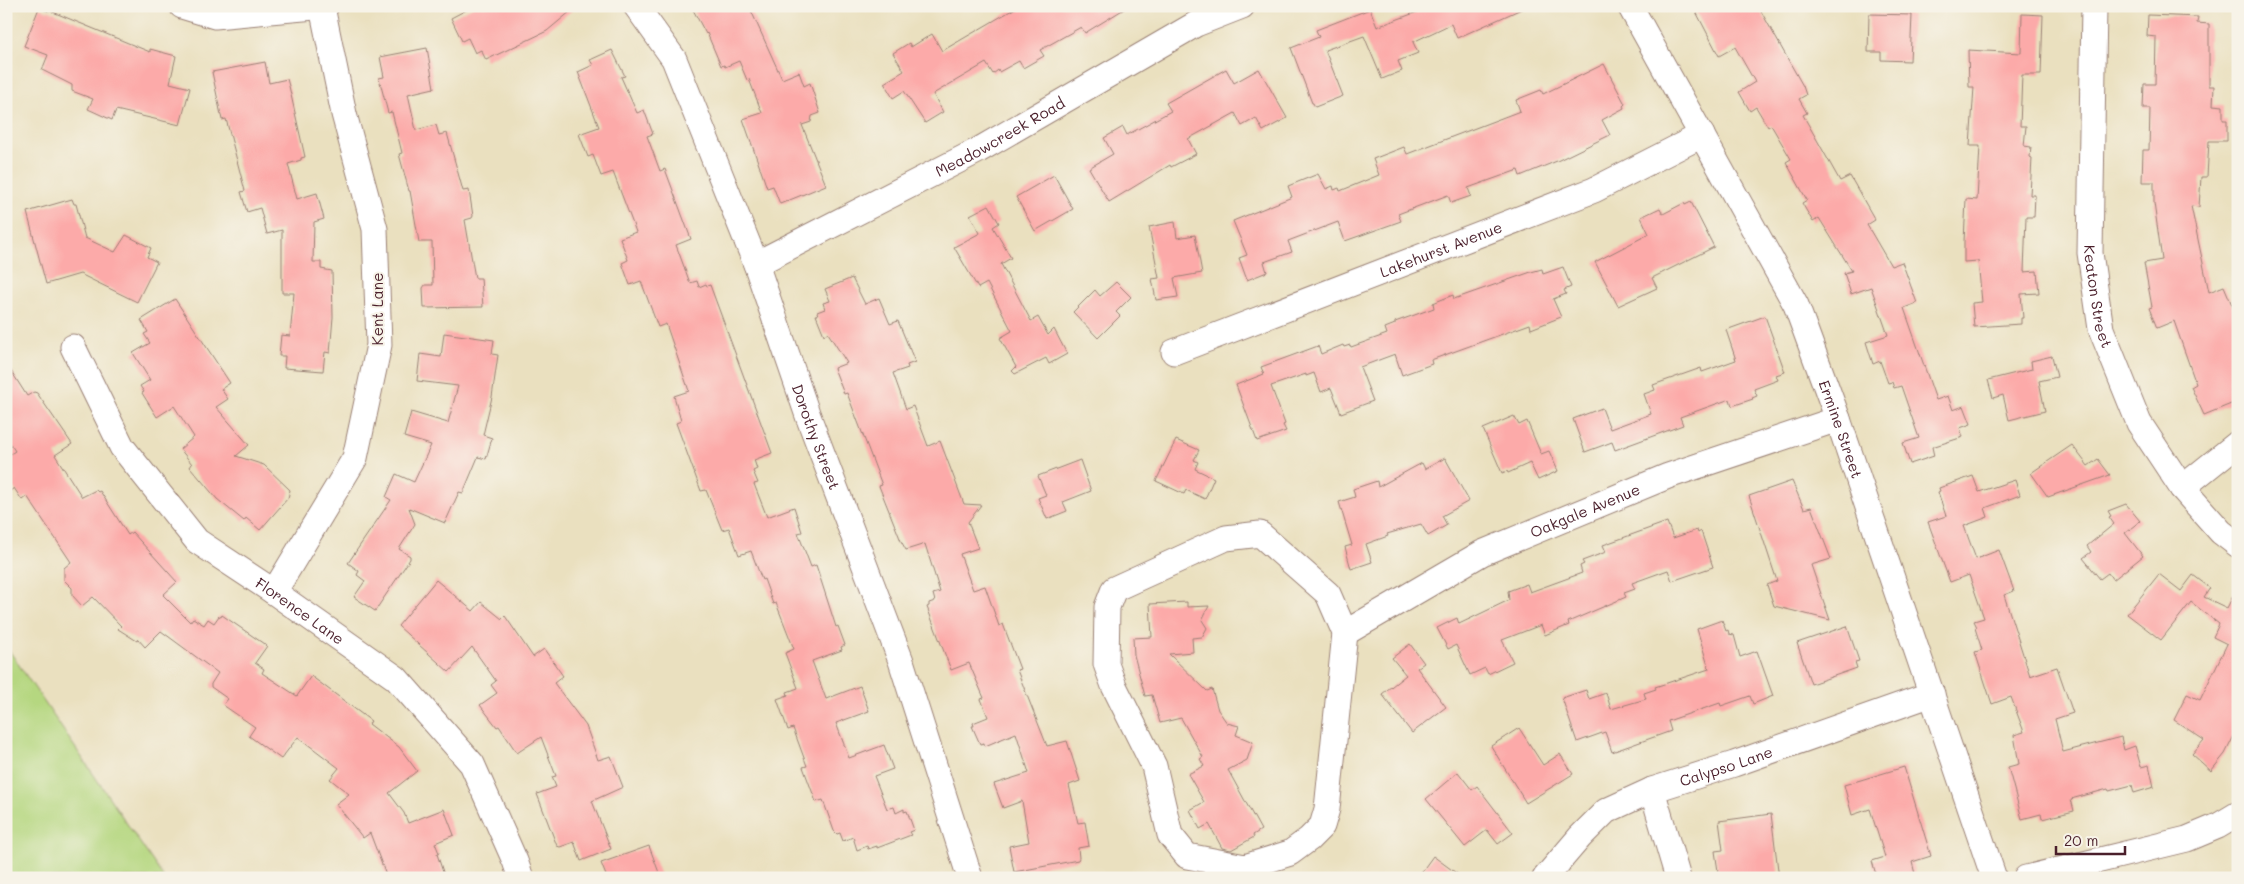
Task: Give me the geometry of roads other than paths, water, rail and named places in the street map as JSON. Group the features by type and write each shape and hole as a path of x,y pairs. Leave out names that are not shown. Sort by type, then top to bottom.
{"street":[{"path":"182,6 215,16 324,7"},
{"name":"Dorothy Street","path":"636,6 674,58 756,264 808,416 902,661 970,878"},
{"name":"Meadowcreek Road","path":"756,264 977,151 1196,24 1242,6"},
{"name":"Ermine Street","path":"1630,6 1796,305 1838,419 1994,878"},
{"name":"Keaton Street","path":"2094,6 2090,253 2101,329 2138,423 2182,488 2221,532 2238,545"},
{"name":"Kent Lane","path":"274,592 355,458 378,345 375,229 344,114 324,7"},
{"name":"Lakehurst Avenue","path":"1174,352 1594,190 1702,135"},
{"name":"Florence Lane","path":"73,347 122,447 197,541 274,592 396,678 472,764 515,860 521,878"},
{"name":"Oakgale Avenue","path":"1345,633 1482,553 1668,476 1838,419"},
{"path":"2182,488 2238,443"},
{"path":"1260,534 1328,594 1345,633 1327,809 1322,826 1309,839 1290,853 1245,867 1187,856 1170,834 1154,766 1114,686 1106,664 1107,607 1114,589 1226,538 1260,534"},
{"name":"Calypso Lane","path":"1545,878 1580,837 1606,811 1652,790 1734,764 1932,694"},
{"path":"1652,790 1678,878"},
{"path":"2026,878 2187,839 2218,826 2238,814"}]}
